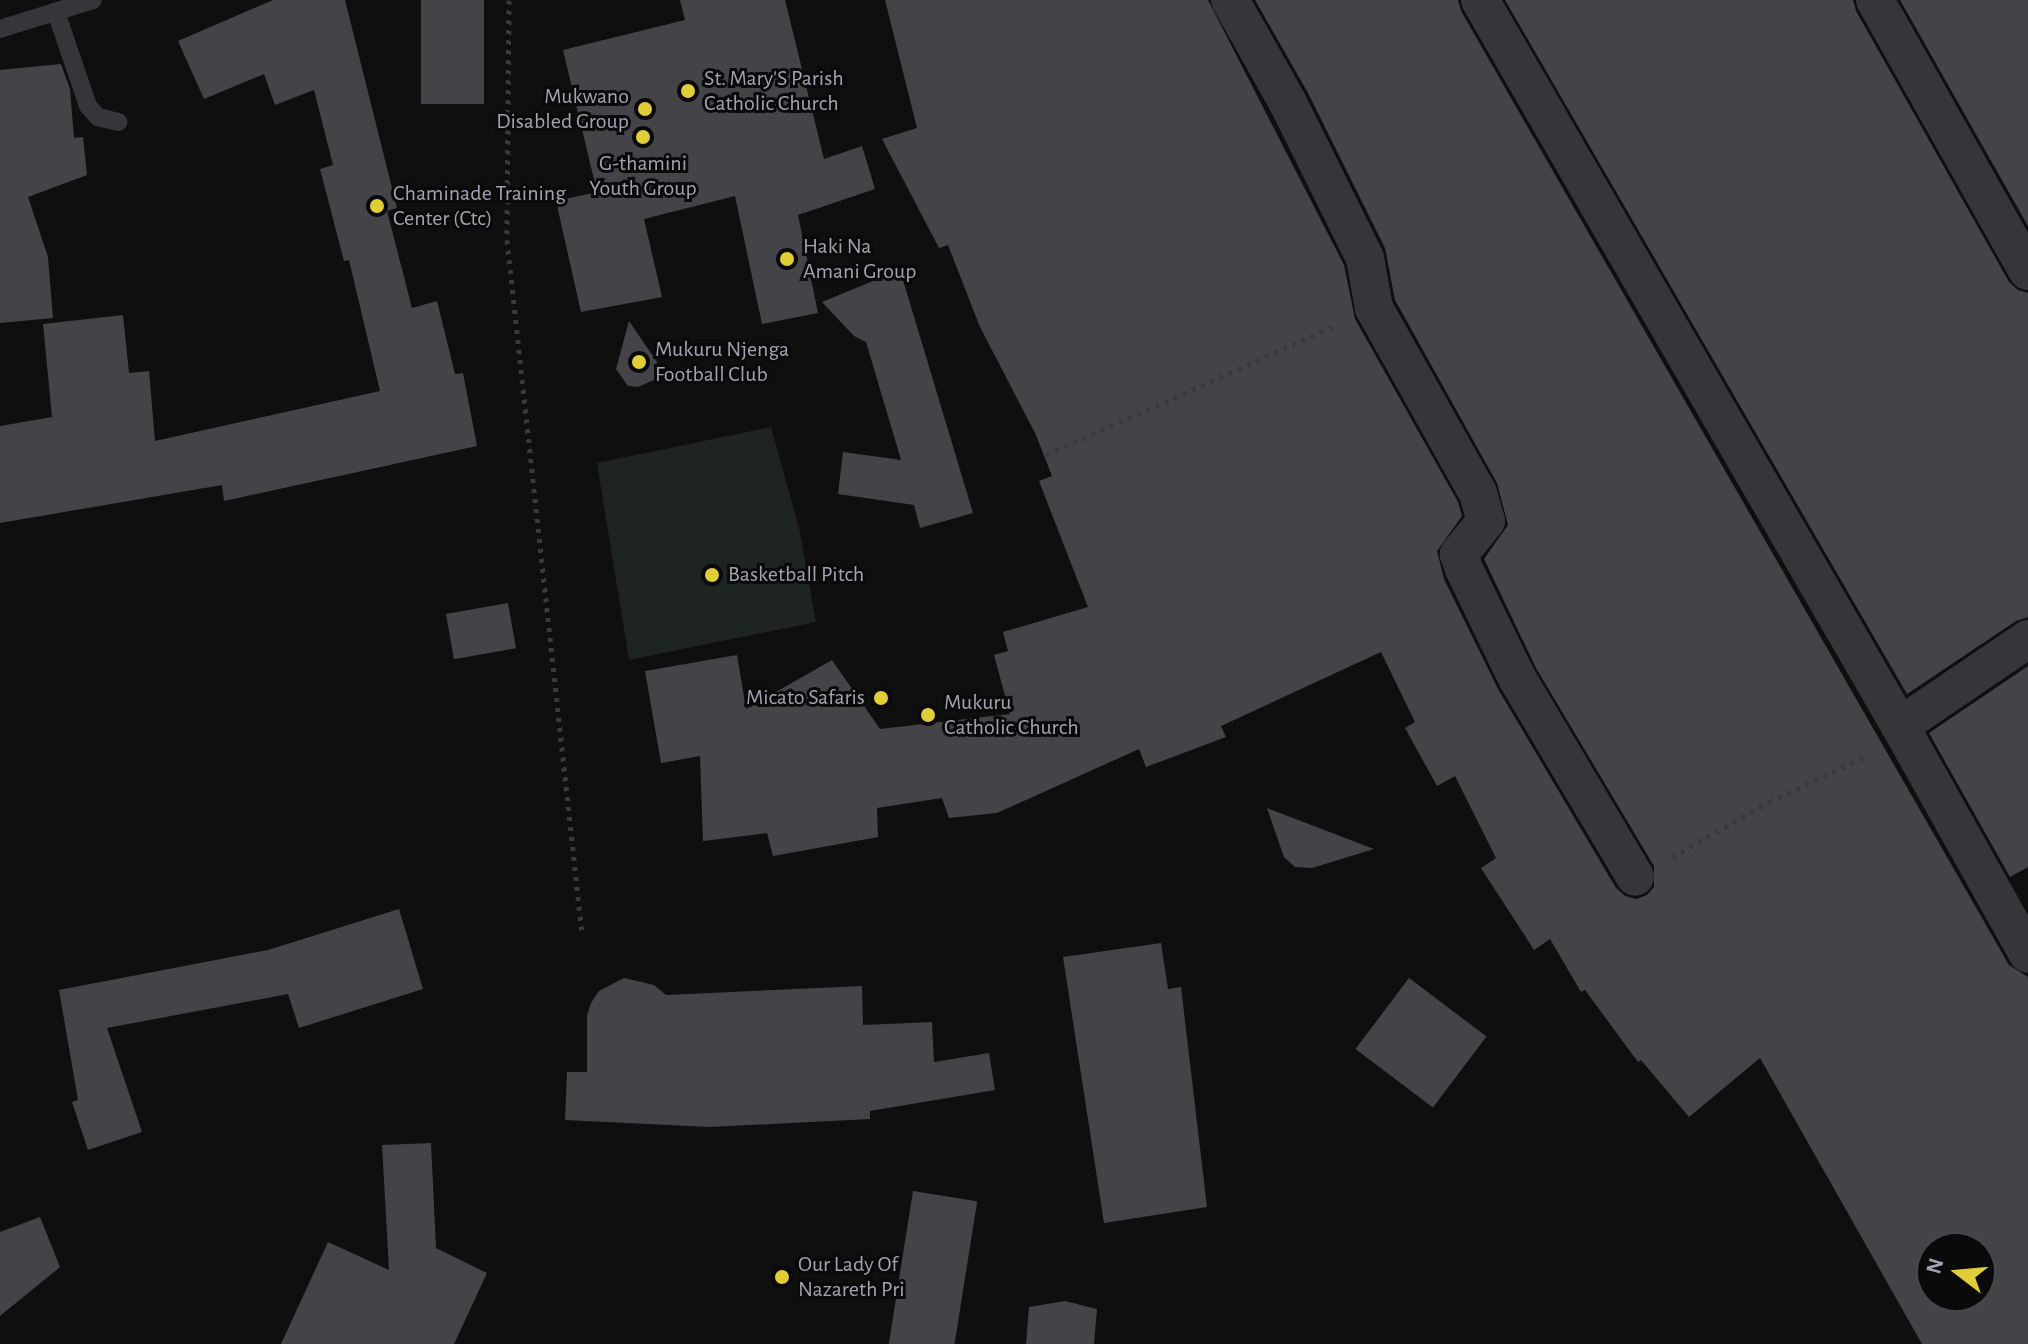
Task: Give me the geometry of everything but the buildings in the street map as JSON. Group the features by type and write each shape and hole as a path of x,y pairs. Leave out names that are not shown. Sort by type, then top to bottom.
{"street":[{"path":"1230,0 1288,103 1365,258 1374,308 1478,493 1486,521 1459,554 1464,569 1517,678 1635,877"},
{"path":"1480,0 1900,726 2028,954"},
{"path":"1875,0 2028,271"},
{"path":"1900,726 2028,639"}],"lane":[{"path":"0,29 93,0"},
{"path":"56,12 88,106 98,117 118,122"}],"path":[{"path":"509,0 507,240 582,934"},
{"path":"1046,455 1374,308"},
{"path":"1635,877 1769,802 1870,755"}],"shaded area":[{"name":"Basketball Pitch","path":"771,427 799,528 816,622 629,660 597,463"}],"place":[{"name":"St. Mary'S Parish Catholic Church","path":"688,91"},
{"name":"Mukwano Disabled Group","path":"645,109"},
{"name":"G-thamini Youth Group","path":"643,137"},
{"name":"Chaminade Training Center (Ctc)","path":"377,206"},
{"name":"Haki Na Amani Group","path":"787,259"},
{"name":"Mukuru Njenga Football Club","path":"639,362"},
{"name":"Basketball Pitch","path":"712,575"},
{"name":"Micato Safaris","path":"881,698"},
{"name":"Mukuru Catholic Church","path":"928,715"},
{"name":"Our Lady Of Nazareth Pri","path":"782,1277"}]}
